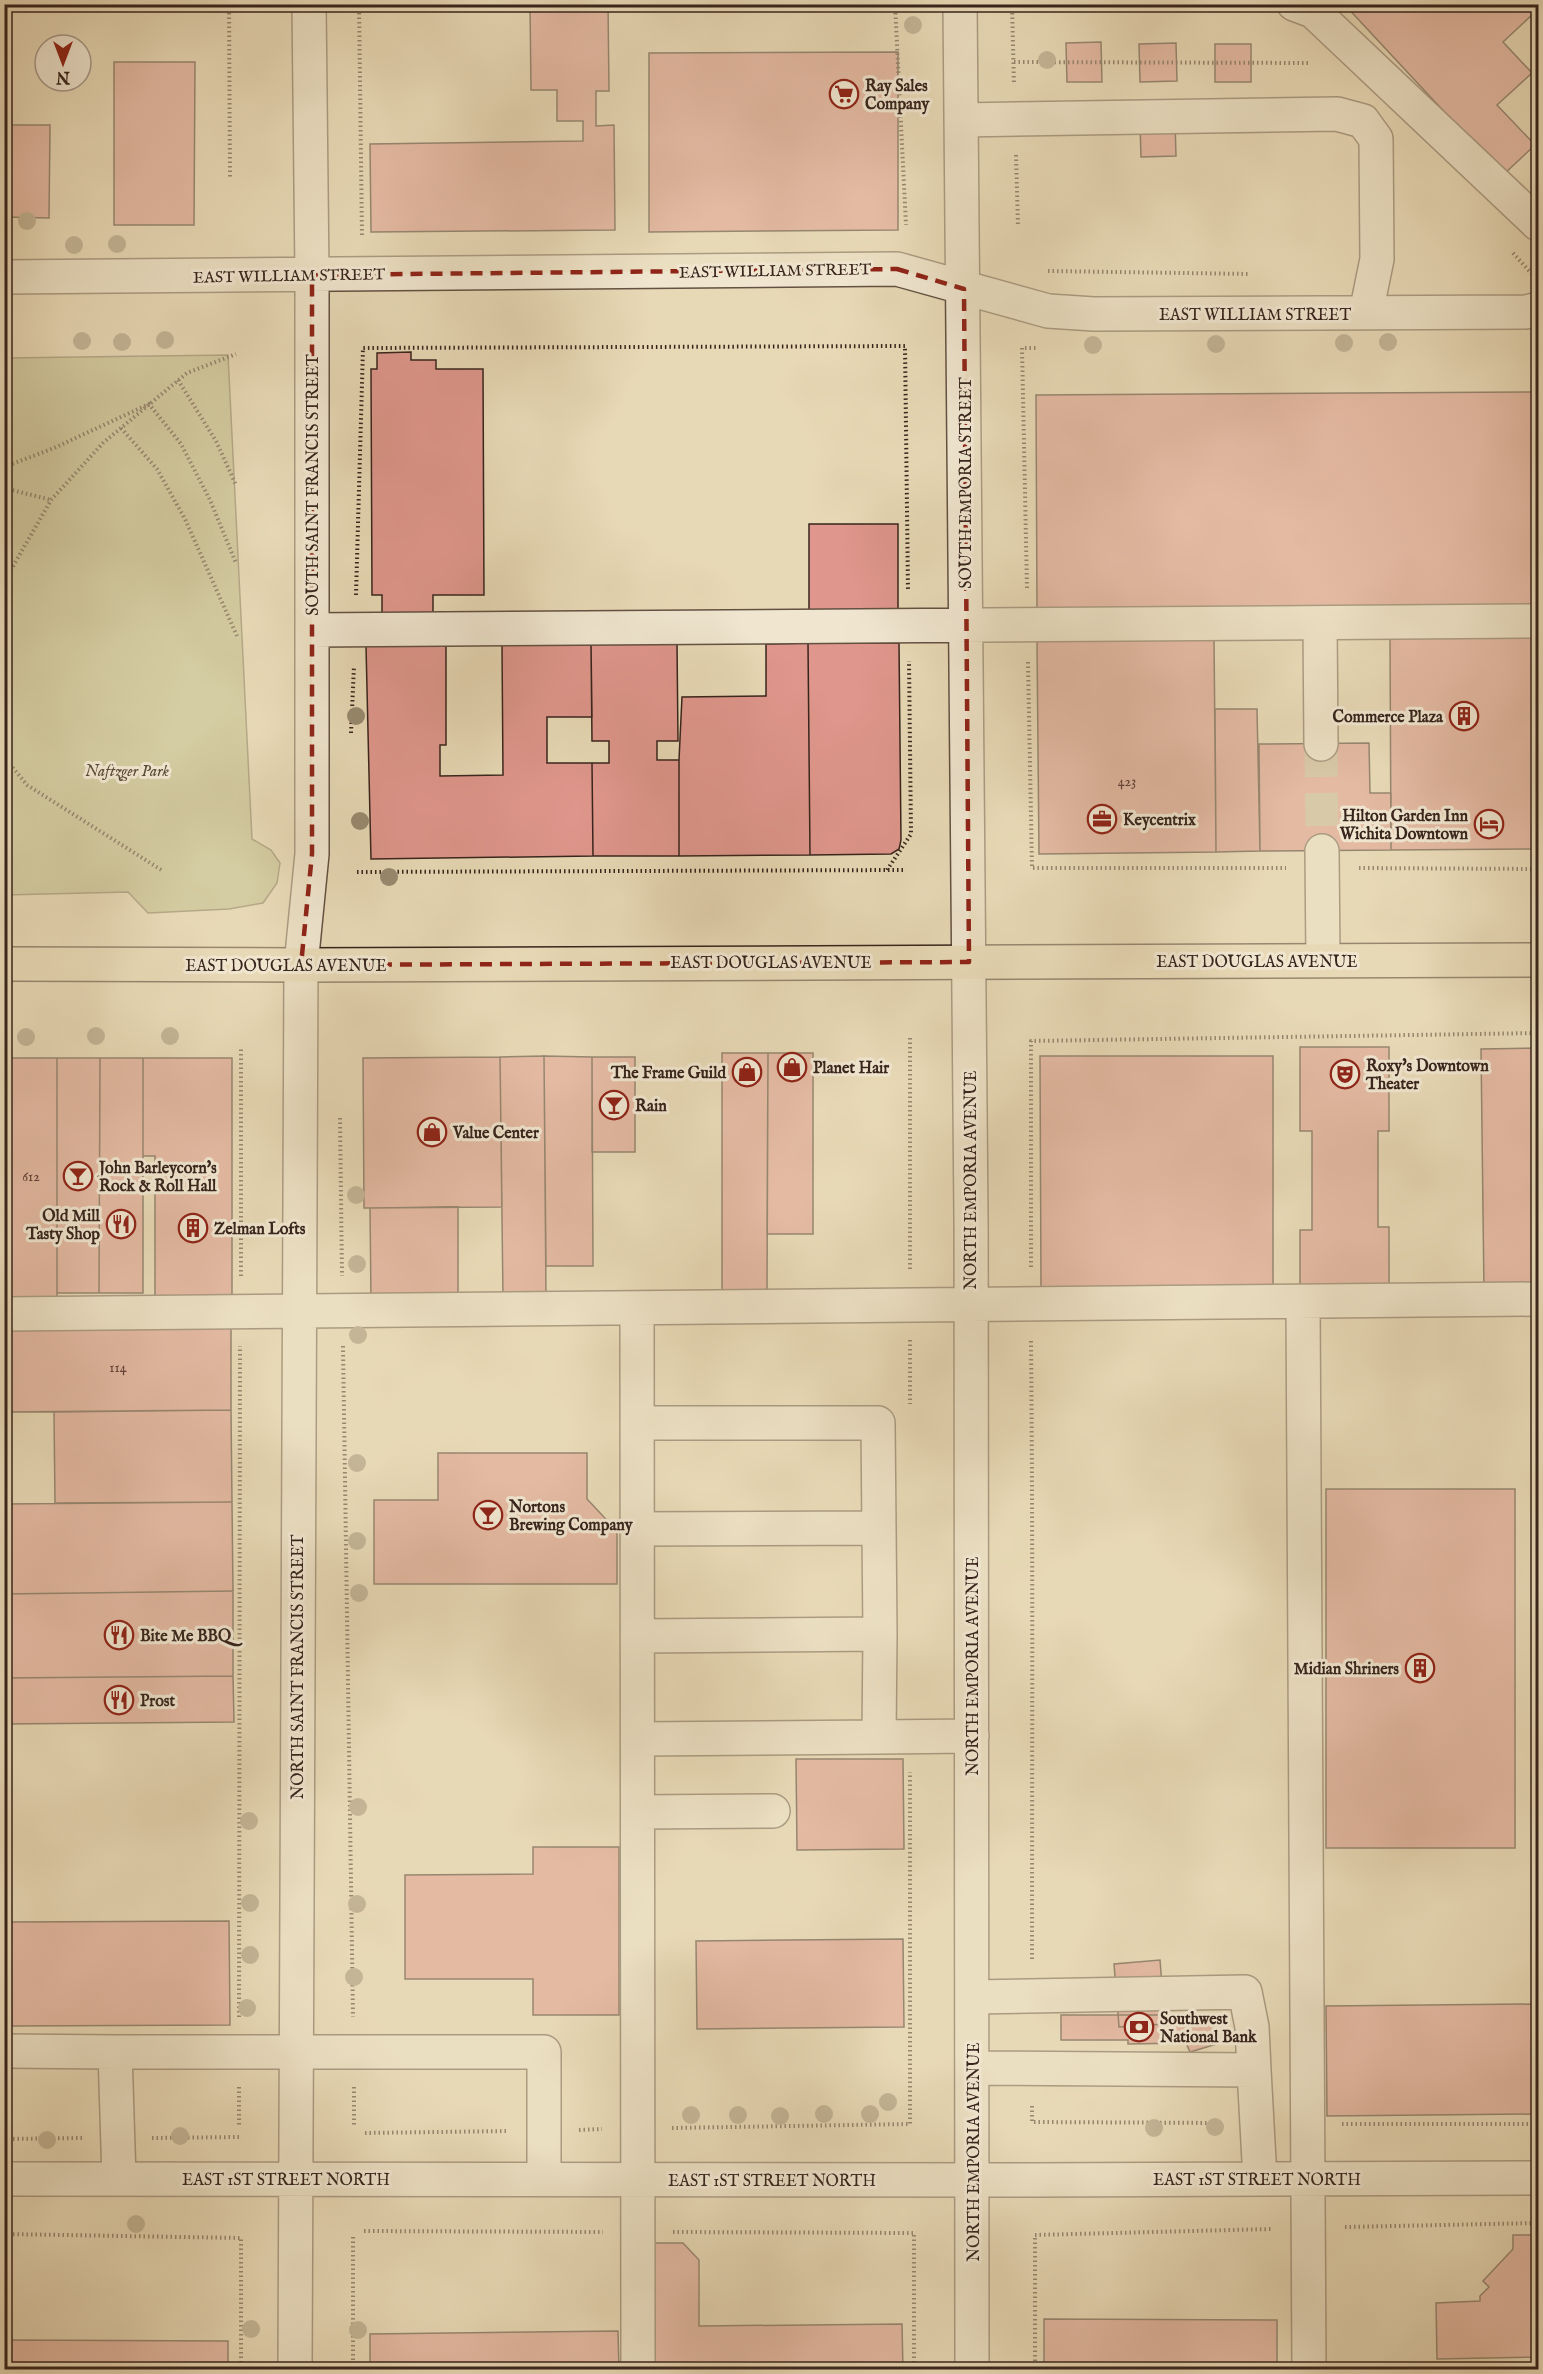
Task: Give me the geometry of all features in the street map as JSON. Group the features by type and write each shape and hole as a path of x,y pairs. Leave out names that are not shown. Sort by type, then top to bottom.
{"main road":[{"name":"EAST DOUGLAS AVENUE","path":"4,964 1539,960"}],"street":[{"name":"SOUTH SAINT FRANCIS STREET","path":"301,965 312,854 312,275 309,4"},
{"name":"SOUTH EMPORIA STREET","path":"960,4 969,962"},
{"path":"1294,4 1313,11 1539,224"},
{"path":"1363,121 1403,97"},
{"path":"961,120 1337,114 1363,121 1376,139 1377,259 1366,313"},
{"name":"EAST WILLIAM STREET","path":"4,277 897,269 1048,311 1094,314 1526,312 1539,309"},
{"path":"312,630 1539,621"},
{"path":"1320,623 1321,744"},
{"path":"1322,859 1323,960"},
{"name":"NORTH EMPORIA AVENUE","path":"969,962 972,2370"},
{"name":"NORTH SAINT FRANCIS STREET","path":"295,2370 294,2179 301,965"},
{"path":"4,1314 1539,1299"},
{"path":"1303,1302 1309,2370"},
{"path":"637,1308 638,2370"},
{"path":"638,1423 878,1423 879,1737"},
{"path":"638,1529 879,1528"},
{"path":"638,1636 880,1634"},
{"path":"638,1739 972,1736"},
{"path":"638,1812 773,1811"},
{"path":"972,1997 1245,1992 1252,2027 1260,2179"},
{"path":"4,2051 544,2052 544,2180"},
{"path":"115,2052 119,2179"},
{"path":"973,2068 1254,2070"},
{"name":"EAST 1ST STREET NORTH","path":"4,2179 1539,2178"}],"path":[{"path":"229,4 230,177"},
{"path":"359,4 362,243"},
{"path":"895,4 906,225"},
{"path":"1014,62 1309,63"},
{"path":"363,348 905,346"},
{"path":"1046,348 1022,348 1032,868 1322,859 1539,868"},
{"path":"4,582 51,500 103,443 187,373 236,354"},
{"path":"178,380 216,441 237,485"},
{"path":"4,467 54,448 149,404"},
{"path":"149,404 182,444 210,500 237,563"},
{"path":"121,428 158,469 207,566 237,636"},
{"path":"4,488 51,500"},
{"path":"4,757 27,784 163,871"},
{"path":"357,872 904,870"},
{"path":"1032,1997 1031,1527 1033,1450 1030,1305 1030,1041 1539,1034"},
{"path":"239,2126 241,1047"},
{"path":"340,1115 354,2125"},
{"path":"1032,2070 1032,2122"},
{"path":"914,2233 914,2370"},
{"path":"4,2235 241,2238 241,2370"},
{"path":"1035,2235 1035,2370"},
{"path":"353,2237 353,2370"}],"highlighted area":[{"path":"897,269 964,289 969,962 301,965 312,854 312,275"}],"green space":[{"name":"Naftzger Park","path":"228,355 252,839 271,850 280,863 277,883 263,903 229,909 148,913 128,892 5,895 5,358"}],"building":[{"path":"530,4 608,4 609,91 596,91 596,126 614,125 615,230 371,232 370,144 583,141 583,121 557,121 557,90 531,90"},
{"path":"1344,4 1526,4 1534,13 1503,42 1532,73 1497,105 1535,145 1503,175"},
{"path":"1101,42 1102,82 1067,82 1066,43"},
{"path":"1176,43 1177,81 1140,82 1139,44"},
{"path":"1215,44 1251,44 1251,82 1215,82"},
{"path":"898,52 898,230 649,232 649,53"},
{"path":"114,62 195,62 194,225 114,225"},
{"path":"1175,121 1176,156 1141,157 1140,123"},
{"path":"4,125 50,125 49,218 4,217"},
{"path":"411,352 411,360 436,360 436,369 483,369 484,595 433,595 433,616 382,616 382,595 372,595 371,369 377,369 377,353"},
{"path":"1538,392 1538,606 1037,609 1036,395"},
{"path":"809,524 898,524 898,614 809,614"},
{"name":"Commerce Plaza","path":"1390,638 1538,638 1538,849 1391,850"},
{"path":"1214,639 1216,852 1039,854 1037,641"},
{"path":"677,643 678,741 657,741 657,760 679,760 679,856 593,856 592,763 609,763 609,741 592,741 591,644"},
{"path":"808,643 899,643 901,840 899,849 891,854 810,855"},
{"path":"808,643 810,855 679,856 679,760 682,697 766,696 766,644"},
{"path":"591,644 592,717 547,717 547,763 592,763 593,856 371,859 366,646 446,645 446,745 440,745 440,776 503,775 502,645"},
{"path":"1215,709 1257,709 1260,851 1216,852"},
{"path":"1369,743 1370,793 1391,793 1391,850 1260,851 1259,744"},
{"path":"1300,1047 1389,1047 1389,1131 1378,1131 1378,1227 1389,1227 1389,1285 1300,1285 1300,1230 1312,1230 1312,1131 1300,1131"},
{"path":"1538,1048 1538,1291 1484,1292 1481,1049"},
{"path":"722,1053 768,1053 767,1294 722,1294"},
{"path":"768,1053 813,1053 813,1234 767,1234"},
{"path":"544,1056 592,1057 593,1266 546,1266"},
{"path":"544,1056 546,1298 503,1298 500,1057"},
{"path":"1040,1056 1273,1056 1273,1290 1041,1291"},
{"name":"Value Center","path":"500,1057 502,1207 364,1208 363,1058"},
{"name":"Rain","path":"592,1057 635,1057 635,1152 592,1152"},
{"path":"4,1058 57,1058 57,1302 4,1302"},
{"name":"John Barleycorn's Rock & Roll Hall","path":"57,1058 100,1058 99,1293 57,1293"},
{"name":"Old Mill Tasty Shop","path":"100,1058 143,1058 143,1293 99,1293"},
{"name":"Zelman Lofts","path":"143,1058 232,1058 232,1301 155,1301 155,1156 143,1156"},
{"path":"458,1207 458,1301 371,1301 370,1208"},
{"path":"231,1321 231,1410 4,1412 4,1323"},
{"path":"231,1410 232,1502 55,1503 54,1412"},
{"name":"Nortons Brewing Company","path":"438,1453 587,1453 587,1499 617,1531 617,1584 374,1584 374,1500 438,1500"},
{"name":"Midian Shriners","path":"1326,1489 1515,1489 1515,1848 1326,1848"},
{"path":"232,1502 233,1591 4,1594 4,1504"},
{"name":"Bite Me BBQ","path":"233,1591 233,1676 4,1678 4,1594"},
{"name":"Prost","path":"233,1676 234,1722 4,1724 4,1678"},
{"path":"796,1759 903,1759 904,1849 797,1850"},
{"path":"533,1847 619,1847 619,2015 533,2015 533,1979 405,1979 405,1875 533,1874"},
{"path":"229,1921 230,2025 12,2026 11,1922"},
{"path":"903,1939 904,2027 697,2029 696,1941"},
{"path":"1160,1960 1165,2024 1119,2027 1114,1964"},
{"path":"1538,2004 1538,2114 1327,2116 1326,2006"},
{"name":"Southwest National Bank","path":"1061,2015 1217,2015 1217,2044 1190,2052 1186,2043 1128,2044 1128,2040 1061,2040"},
{"path":"1513,2235 1538,2235 1538,2357 1437,2359 1436,2303 1480,2301 1480,2296 1489,2287 1483,2281 1513,2249"},
{"path":"654,2243 683,2243 699,2260 699,2326 902,2324 903,2370 655,2370"},
{"path":"1044,2319 1277,2320 1277,2370 1044,2370"},
{"path":"618,2331 619,2370 370,2370 370,2334"},
{"path":"4,2340 228,2341 228,2370 4,2370"}],"tunnel":[{"path":"1321,744 1322,851"}],"place":[{"name":"Ray Sales Company","path":"844,94"},
{"name":"Commerce Plaza","path":"1464,716"},
{"name":"Keycentrix","path":"1102,819"},
{"name":"Hilton Garden Inn Wichita Downtown","path":"1489,824"},
{"name":"Planet Hair","path":"792,1067"},
{"name":"The Frame Guild","path":"747,1072"},
{"name":"Roxy's Downtown Theater","path":"1345,1074"},
{"name":"Rain","path":"614,1105"},
{"name":"Value Center","path":"432,1132"},
{"name":"John Barleycorn's Rock & Roll Hall","path":"78,1176"},
{"name":"Old Mill Tasty Shop","path":"121,1224"},
{"name":"Zelman Lofts","path":"193,1228"},
{"name":"Nortons Brewing Company","path":"488,1515"},
{"name":"Bite Me BBQ","path":"119,1635"},
{"name":"Midian Shriners","path":"1420,1668"},
{"name":"Prost","path":"119,1700"},
{"name":"Southwest National Bank","path":"1139,2027"}]}
